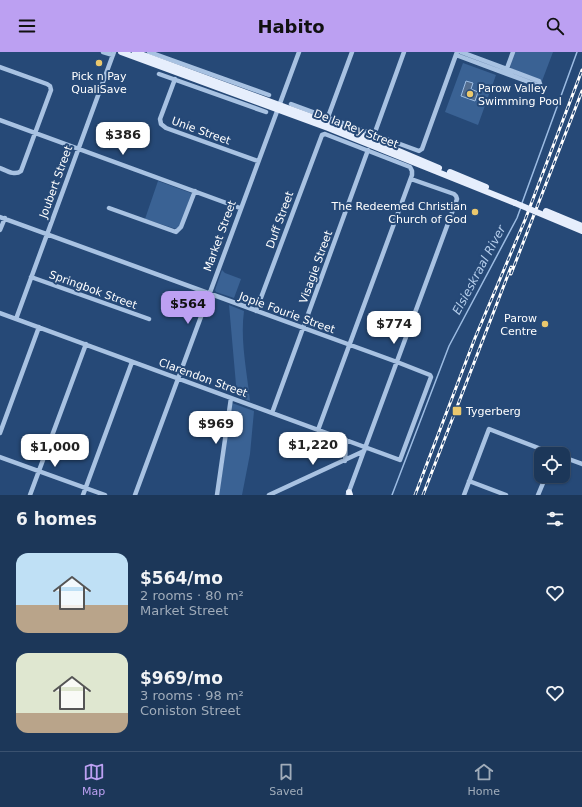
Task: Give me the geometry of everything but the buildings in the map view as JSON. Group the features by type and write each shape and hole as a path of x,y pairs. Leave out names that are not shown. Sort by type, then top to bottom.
{"main road":[{"name":"De la Rey Street","path":"121,52 361,135 516,201 582,231"},
{"name":"De la Rey Street","path":"135,52 278,107"},
{"name":"De la Rey Street","path":"516,201 582,226"}],"street":[{"path":"103,52 113,54"},
{"path":"149,52 269,96"},
{"path":"165,58 167,52"},
{"name":"Market Street","path":"135,495 299,52"},
{"path":"328,118 352,52"},
{"path":"374,135 404,52"},
{"path":"506,71 512,52"},
{"path":"458,53 506,71 539,81 540,84 537,85 506,71"},
{"name":"De la Rey Street","path":"291,104 420,151 458,53"},
{"name":"Joubert Street","path":"16,319 113,54"},
{"path":"0,67 47,84 51,87 51,91 22,169 20,172 14,173 0,168"},
{"path":"159,74 266,112"},
{"name":"Unie Street","path":"175,79 160,119 163,126 258,161"},
{"path":"0,120 240,208"},
{"name":"De la Rey Street","path":"321,136 325,134 409,165 412,171 411,179"},
{"name":"Duff Street","path":"256,311 321,136"},
{"name":"Visagie Street","path":"272,413 368,150"},
{"path":"318,430 411,179 454,194 456,197 349,494"},
{"path":"109,208 176,232 181,227 195,191"},
{"path":"0,230 2,218"},
{"name":"Jopie Fourie Street","path":"2,218 397,362 431,376 400,460"},
{"name":"Springbok Street","path":"31,277 149,319"},
{"name":"Clarendon Street","path":"0,313 346,440 365,450 400,460"},
{"path":"0,433 39,327"},
{"path":"30,495 86,344"},
{"path":"83,495 132,362"},
{"path":"217,495 231,398"},
{"path":"464,495 489,429 536,447"},
{"path":"345,461 346,440"},
{"path":"269,495 345,461 365,450"},
{"path":"0,457 105,495"},
{"path":"570,460 582,464"},
{"path":"469,481 506,495"},
{"path":"538,495 543,483"}],"shaded area":[{"path":"514,52 553,52 542,81 510,68"},
{"name":"Parow Valley Swimming Pool","path":"463,63 496,75 478,125 445,112"},
{"path":"466,81 473,83 471,89 478,92 475,101 461,96"},
{"path":"158,181 191,193 180,226 176,229 145,219"},
{"path":"222,270 225,273 241,279 234,298 216,292 215,290"},
{"path":"229,305 244,311 243,345 250,401 237,396"},
{"path":"232,403 254,411 250,454 242,495 219,495"}],"waterway":[{"name":"Elsieskraal River","path":"522,203 577,52"},
{"name":"Elsieskraal River","path":"392,495 449,346 517,218 521,207"}],"railway":[{"path":"415,495 475,338 525,220 582,70"},
{"path":"511,274 582,91"},
{"path":"423,495 511,267"}],"place":[{"name":"Pick n Pay QualiSave","path":"99,63"},
{"name":"Parow Valley Swimming Pool","path":"470,94"},
{"name":"The Redeemed Christian Church of God","path":"475,212"},
{"name":"Parow Centre","path":"545,324"},
{"name":"Tygerberg","path":"457,411"}]}
